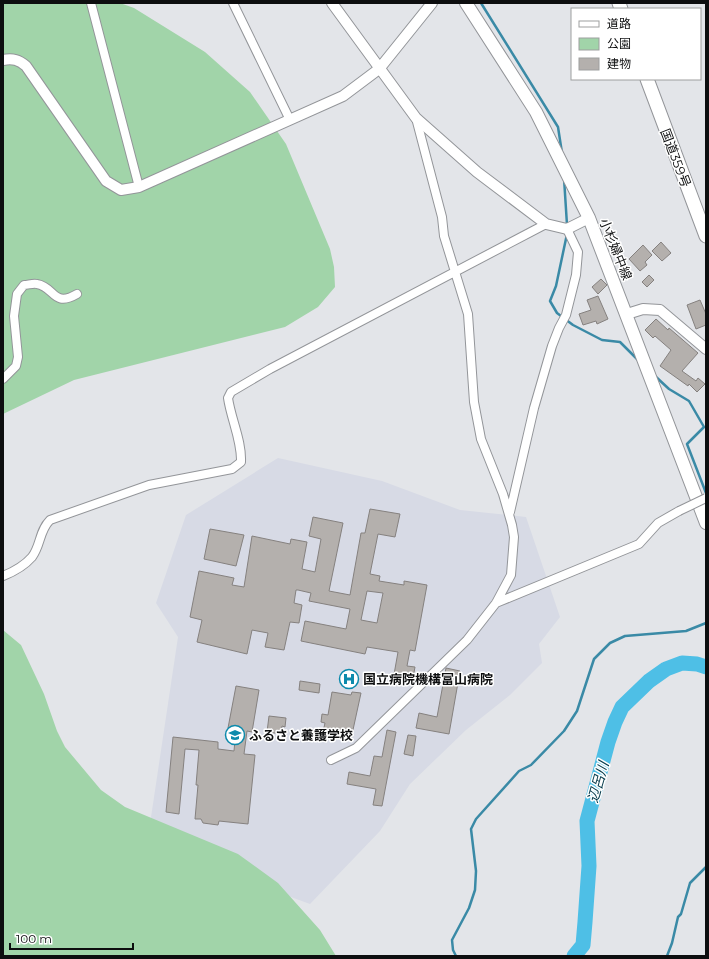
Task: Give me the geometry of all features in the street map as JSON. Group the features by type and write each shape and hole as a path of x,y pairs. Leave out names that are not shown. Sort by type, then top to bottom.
{"highway":[{"name":"国道359号","path":"647,80 706,236"}],"main road":[{"name":"小杉婦中線","path":"466,3 536,112 589,218 706,523"}],"street":[{"path":"91,3 140,187"},
{"path":"233,3 290,120"},
{"path":"332,3 416,118 477,172 546,224 567,229 589,218"},
{"path":"3,60 19,60 26,66 106,181 121,190 140,187 343,96 379,69 432,3"},
{"path":"331,760 356,748 467,640 496,603 510,575 514,538 510,513 481,439 474,394 468,314 444,236 442,217 416,118"},
{"path":"3,576 25,564 33,556 43,527 50,520 149,485 232,469 241,462 242,451 231,418 228,398 231,392 270,369 546,224"},
{"path":"510,513 534,408 552,346 566,315 576,275 578,252 567,229"},
{"path":"3,379 16,366 18,357 14,316 17,294 24,285 42,285 58,298 70,299 77,294"},
{"path":"627,314 643,309 660,310 706,349"},
{"path":"496,603 639,544 658,523 706,498"}],"shaded area":[{"name":"国立病院機構富山病院","path":"278,458 382,481 460,510 526,517 560,617 539,644 542,663 510,695 466,730 410,784 380,831 310,904 147,844 178,637 156,603 186,515"}],"green space":[{"path":"3,3 120,3 134,8 205,52 250,92 286,144 330,249 334,267 335,287 318,307 285,327 74,380 3,414"},
{"path":"3,630 21,645 44,694 57,731 65,747 101,790 125,807 238,854 278,883 320,930 336,956 3,956"}],"building":[{"path":"661,242 671,253 662,261 652,251"},
{"path":"643,245 652,255 645,262 647,265 640,271 629,259"},
{"path":"649,275 654,280 647,287 642,282"},
{"path":"601,279 607,285 598,294 592,287"},
{"path":"598,296 608,319 597,324 596,321 583,325 579,314 591,310 587,300"},
{"path":"700,300 706,314 706,325 696,329 687,305"},
{"path":"656,319 698,353 682,371 696,381 698,378 705,384 697,392 689,384 688,386 660,366 671,350 655,336 653,338 645,330"},
{"path":"370,509 400,514 395,537 378,534 370,574 380,576 379,581 404,585 404,581 427,585 415,651 410,650 407,666 415,667 413,678 403,676 402,682 393,680 398,652 367,647 365,654 301,641 305,621 346,629 350,609 309,601 311,593 298,590 296,590 294,603 302,605 299,623 290,622 284,650 265,647 268,633 252,630 247,654 197,642 202,620 190,617 199,571 234,578 232,585 244,587 252,536 290,544 291,539 307,542 302,569 315,572 321,539 309,536 313,517 343,523 329,591 350,595 361,533 365,533","holes":["367,591 383,593 377,623 361,620"]},
{"path":"210,529 244,535 236,566 204,559"},
{"path":"446,668 460,671 449,734 416,728 419,713 437,717"},
{"path":"300,681 320,684 319,693 299,690"},
{"path":"236,686 259,690 252,732 247,731 244,754 255,755 248,824 219,821 218,825 203,823 201,819 195,819 199,750 185,749 179,814 166,812 173,737 218,742 218,749 234,751 236,729 228,728"},
{"path":"332,692 351,695 352,692 361,693 351,739 333,735 333,737 322,736 325,723 321,722 322,714 328,715"},
{"path":"269,716 286,718 285,727 282,726 281,734 267,732"},
{"path":"387,730 396,732 382,806 373,805 376,789 347,784 349,772 370,776 374,756 382,757"},
{"path":"408,735 416,736 413,756 404,754"}],"waterway":[{"path":"481,3 558,127 562,153"},
{"path":"564,178 567,225"},
{"path":"567,234 556,286 550,301 557,313 573,325 602,340 620,342 638,360"},
{"path":"655,376 669,389 689,401 704,427 687,444 706,493"},
{"path":"456,956 453,950 452,940 469,908 475,890 476,871 471,829 476,819 519,771 531,765 564,731 577,711 594,659 610,643 625,636 686,631 706,623"},
{"name":"辺呂川","path":"574,956 583,945 589,866 587,821 608,742 615,722 622,707 649,681 666,669 682,663 697,664 706,667"},
{"path":"667,956 672,943 678,917 681,914 690,883 706,867"}],"place":[{"name":"国立病院機構富山病院","path":"349,679"},
{"name":"ふるさと養護学校","path":"235,735"}]}
